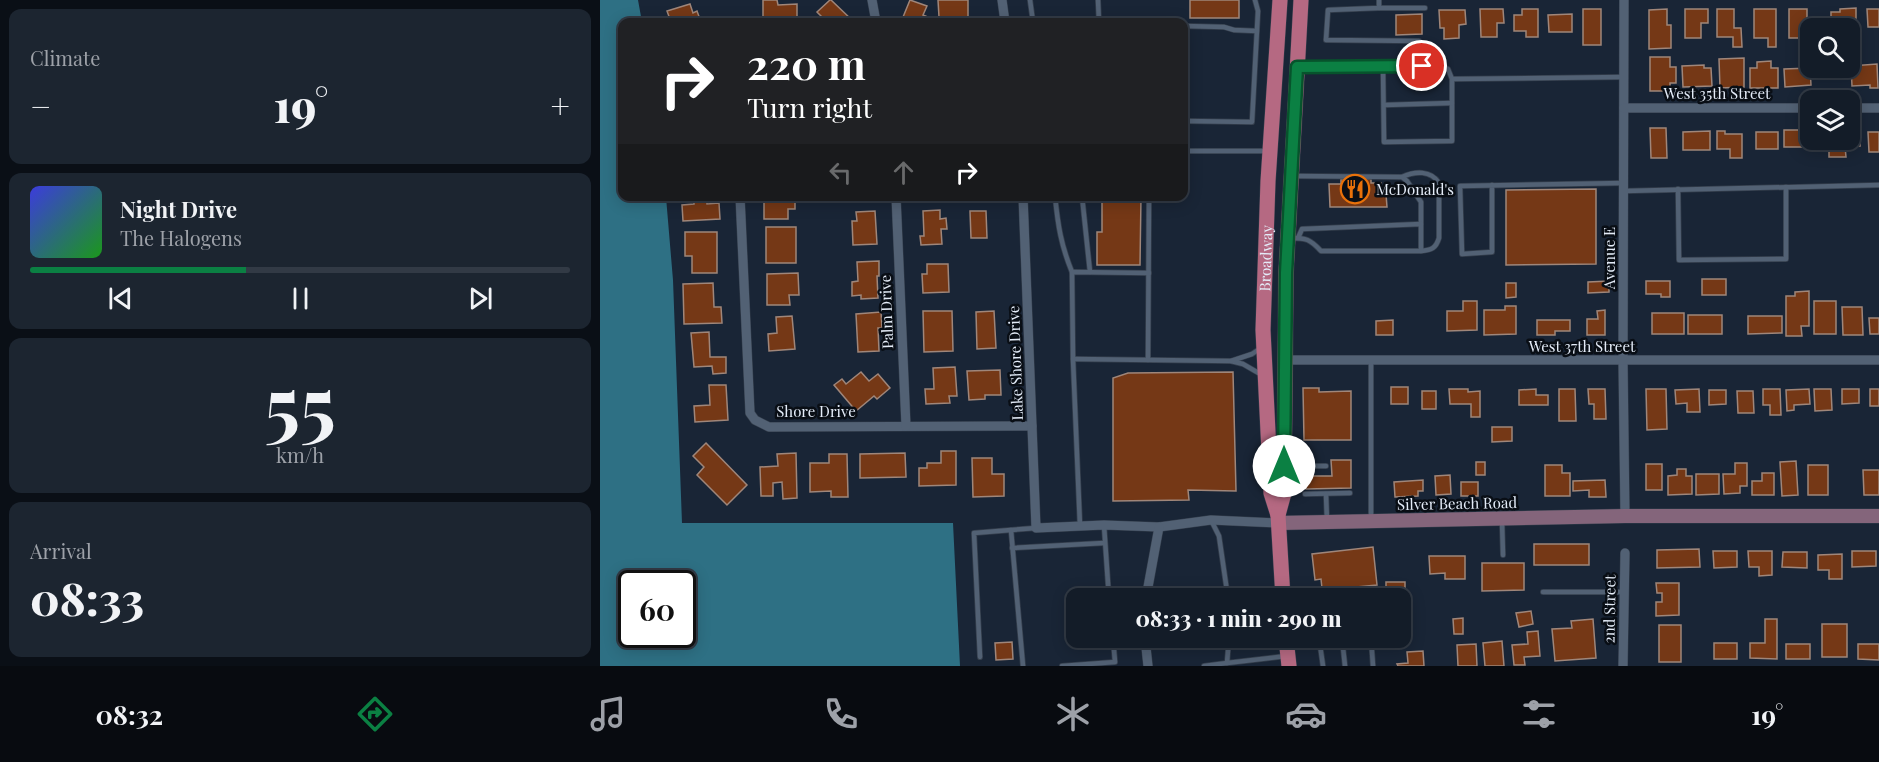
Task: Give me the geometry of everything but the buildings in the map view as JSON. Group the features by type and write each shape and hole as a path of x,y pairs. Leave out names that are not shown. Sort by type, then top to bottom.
{"main road":[{"name":"Broadway","path":"1278,519 1271,493 1264,346 1266,256 1280,0"},
{"name":"Broadway","path":"1278,519 1284,493 1286,273 1293,238 1291,176 1300,0"},
{"path":"1271,151 1279,156 1282,163 1278,260 1281,269 1286,273"},
{"path":"1278,519 1282,588"}],"street":[{"path":"872,0 875,18"},
{"path":"1002,0 1004,18"},
{"name":"Avenue E","path":"1624,0 1625,516"},
{"name":"West 35th Street","path":"1624,108 1800,108"},
{"path":"1860,108 1879,108"},
{"name":"Shore Drive","path":"740,201 750,413 755,420 769,427 1032,426"},
{"name":"Palm Drive","path":"896,201 906,426"},
{"name":"Lake Shore Drive","path":"1023,201 1036,528"},
{"name":"West 37th Street","path":"1285,360 1879,360"},
{"name":"Silver Beach Road","path":"1036,528 1104,525 1159,527 1211,520 1278,519 1327,522 1625,516 1879,516"},
{"path":"1148,588 1159,527"},
{"name":"2nd Street","path":"1623,666 1625,553"},
{"path":"1146,648 1148,666"}],"lane":[{"path":"1030,0 1032,18"},
{"path":"1098,0 1099,18"},
{"path":"1188,121 1252,122 1258,11 1255,0"},
{"path":"1379,0 1379,8"},
{"path":"1419,41 1326,40 1328,9 1425,8"},
{"path":"1188,26 1257,31"},
{"path":"1297,67 1441,66 1448,69 1452,79 1452,141 1384,142 1383,67"},
{"path":"1452,79 1624,78"},
{"path":"1384,105 1452,104"},
{"path":"1188,151 1271,151"},
{"path":"1291,176 1402,177 1428,173 1435,176 1439,183 1439,238 1434,249 1321,251 1305,238 1293,238"},
{"path":"1402,177 1421,202 1421,251"},
{"path":"1492,185 1492,252 1462,254 1460,186 1492,185 1678,189 1879,185"},
{"path":"1678,189 1679,260 1786,259 1786,187"},
{"path":"1055,201 1062,249 1072,272 1080,526"},
{"path":"1083,201 1090,272"},
{"path":"1148,360 1149,201"},
{"path":"1293,238 1302,229 1421,224"},
{"path":"1072,272 1149,273"},
{"path":"1231,361 1252,354 1264,346"},
{"path":"1073,360 1231,361 1243,364 1266,377"},
{"path":"1371,360 1371,521"},
{"path":"1284,466 1326,466"},
{"path":"1305,495 1350,493"},
{"path":"1326,494 1327,522"},
{"path":"1502,518 1503,555"},
{"path":"1211,520 1219,536 1227,588"},
{"path":"1104,525 1108,588"},
{"path":"980,657 974,533 1036,528"},
{"path":"1011,530 1023,666"},
{"path":"1012,548 1104,543"},
{"path":"1543,592 1624,592"},
{"path":"1062,666 1115,662 1114,648"},
{"path":"1227,663 1228,648"},
{"path":"1320,648 1323,666"},
{"path":"1343,648 1345,666"},
{"path":"1372,648 1373,666"},
{"path":"1204,666 1288,661"}],"water":[{"path":"600,0 638,0 641,18 618,18 618,201 666,201 673,280 682,523 953,523 960,666 600,666"}],"place":[{"name":"McDonald's","path":"1355,189"}],"route":[{"path":"1284,466 1286,273 1297,67 1422,66"}]}
